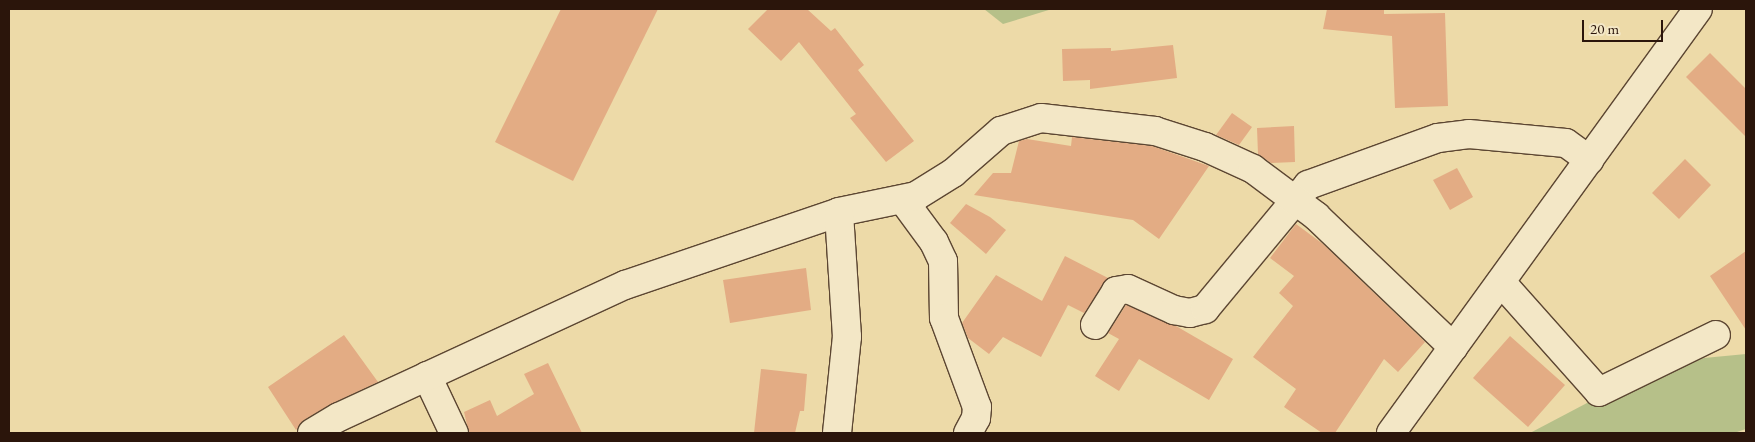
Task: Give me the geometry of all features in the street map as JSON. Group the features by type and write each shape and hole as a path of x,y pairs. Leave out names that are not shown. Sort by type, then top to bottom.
{"street":[{"path":"1390,433 1698,9"},
{"path":"312,433 427,376 625,285 838,212 903,200 936,186 1001,131 1041,118 1129,126 1180,138 1252,169 1296,199 1453,347"},
{"path":"1095,325 1112,296 1128,289 1174,310 1190,313 1205,309 1308,185 1454,135 1566,143 1589,160"},
{"path":"903,200 934,242 943,261 944,318 976,407 976,418 968,433"},
{"path":"837,433 847,337 838,212"},
{"path":"1501,282 1598,392 1716,335"},
{"path":"427,376 454,433"}],"green space":[{"path":"984,9 1052,9 1003,24"},
{"path":"1746,354 1746,429 1734,433 1530,433 1606,393 1704,358"}],"building":[{"path":"561,9 658,9 573,181 495,142"},
{"path":"768,9 807,9 831,31 835,28 864,65 858,70 914,141 886,162 850,118 856,114 799,42 781,61 748,29"},
{"path":"1327,9 1384,9 1384,14 1445,13 1448,106 1395,108 1392,36 1323,29"},
{"path":"1173,45 1177,78 1090,89 1090,80 1063,81 1062,49 1111,48 1111,51"},
{"path":"1710,53 1746,89 1746,137 1686,77"},
{"path":"1232,113 1252,127 1239,145 1216,135"},
{"path":"1294,126 1295,162 1271,163 1258,154 1257,128"},
{"path":"1072,137 1152,146 1209,166 1159,239 1133,220 974,195 993,173 1011,173 1019,141 1027,139 1071,146"},
{"path":"1685,159 1711,185 1679,219 1652,193"},
{"path":"1457,168 1473,197 1450,210 1433,180"},
{"path":"966,204 990,217 1006,230 986,254 950,223"},
{"path":"1296,224 1323,244 1425,342 1398,372 1384,359 1335,433 1322,433 1284,407 1296,389 1253,357 1293,306 1279,293 1294,276 1270,258"},
{"path":"1746,251 1746,330 1710,276"},
{"path":"1065,256 1108,278 1084,313 1068,305 1041,357 1003,337 989,354 968,338 962,323 996,275 1042,301"},
{"path":"806,268 811,310 730,323 723,280"},
{"path":"1126,305 1176,326 1233,359 1209,400 1139,359 1119,391 1095,376 1119,339 1108,333"},
{"path":"344,335 378,382 331,404 304,420 296,430 268,387"},
{"path":"1510,336 1565,385 1528,427 1473,378"},
{"path":"548,363 582,433 469,433 464,412 490,400 497,416 534,394 524,374"},
{"path":"761,369 807,374 804,411 800,411 795,433 754,433"}]}
